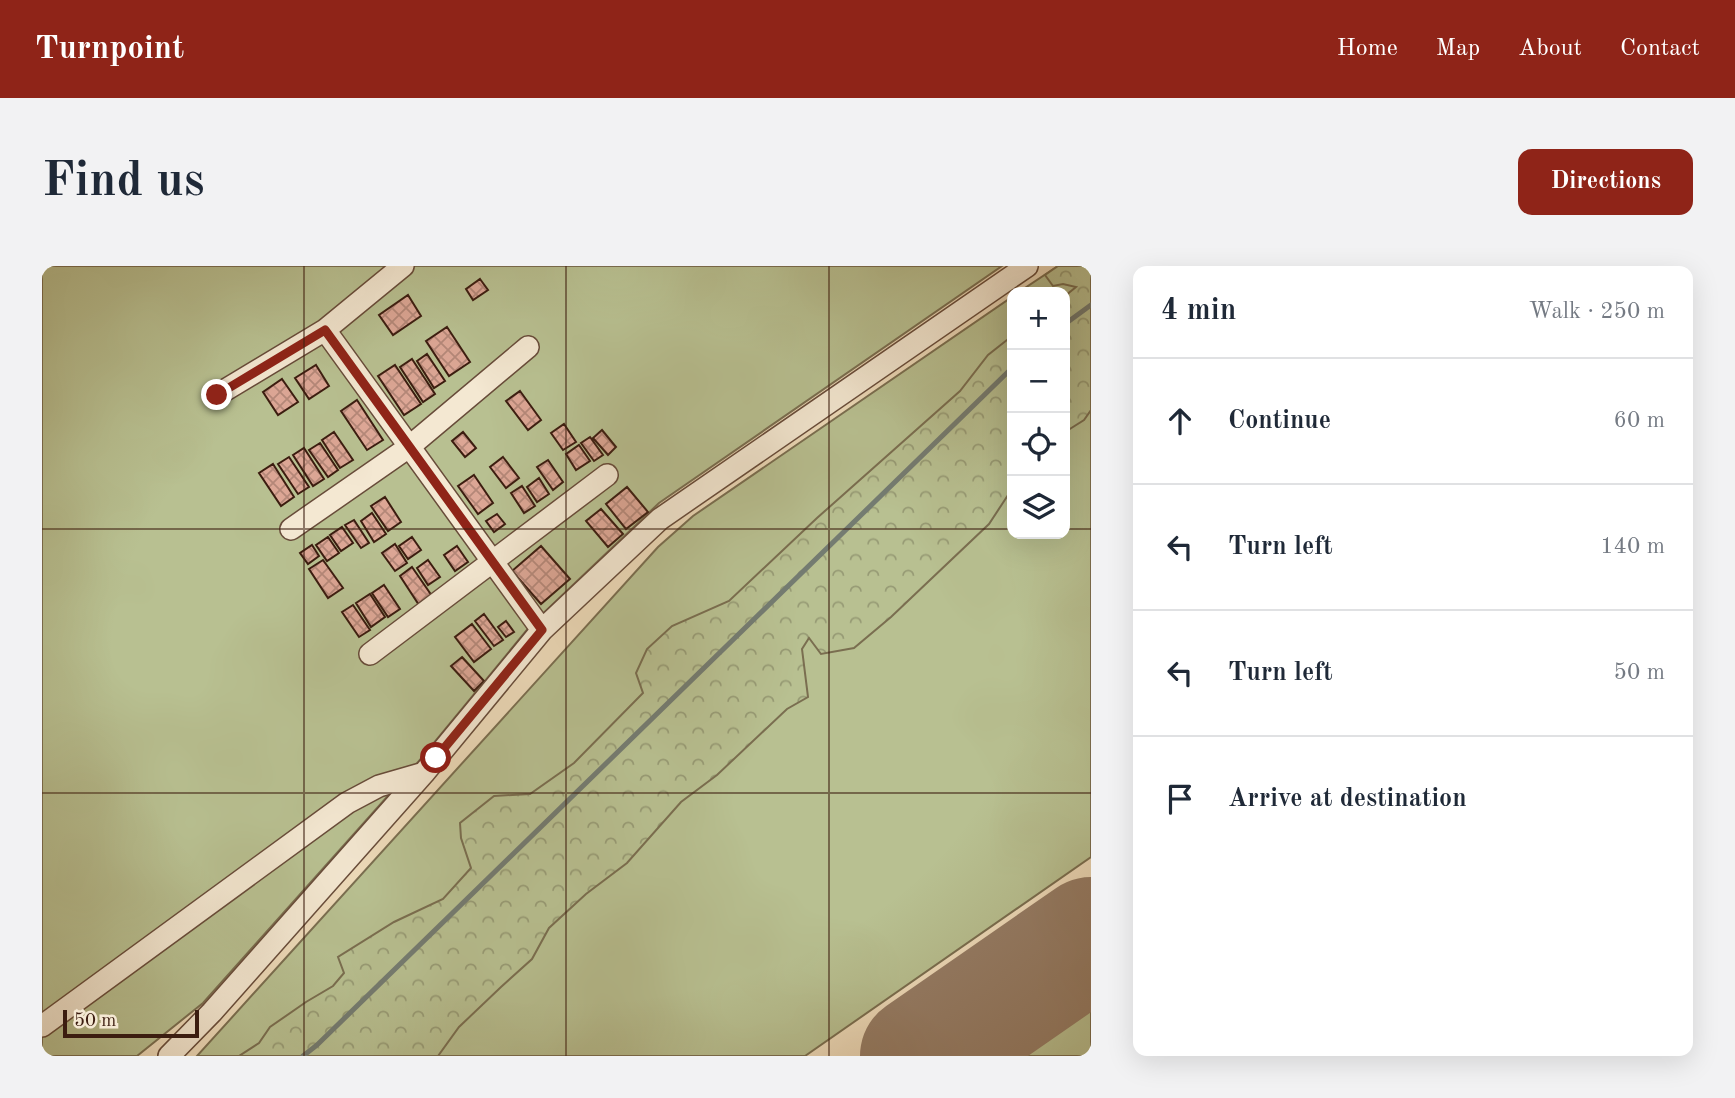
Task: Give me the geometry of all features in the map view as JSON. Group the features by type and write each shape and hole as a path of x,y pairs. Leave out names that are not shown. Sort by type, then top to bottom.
{"street":[{"path":"217,395 325,330 402,266"},
{"path":"169,1056 212,1012 424,773 542,630 660,519 1020,268"},
{"path":"325,330 542,630"},
{"path":"291,529 409,447 528,347"},
{"path":"370,654 607,475"},
{"path":"42,1026 347,803 379,786 424,773"}],"green space":[{"path":"42,266 1002,266 659,503 531,625 419,761 203,1003 137,1056 42,1056"},
{"path":"1058,266 1091,266 1091,857 805,1056 197,1056 658,547 693,516 1007,300 1007,539 1070,539 1070,287 1026,287"},
{"path":"1058,266 1091,266 1091,410 1084,420 1070,429 1070,292 1076,287 1063,284 1053,286 1045,275"},
{"path":"1007,340 1007,497 989,524 891,617 854,648 821,654 809,638 802,649 808,697 787,709 717,775 681,802 627,863 586,894 549,928 532,959 459,1027 438,1056 239,1056 259,1043 270,1027 333,986 344,973 338,957 394,922 443,899 471,868 461,838 460,823 494,796 530,794 574,763 643,693 636,673 647,649 672,626 729,601 817,518 960,391 988,355"},
{"path":"1091,994 1091,1056 1003,1056 1005,1052"}],"building":[{"path":"480,279 488,290 473,300 466,289"},
{"path":"408,295 421,316 393,335 379,315"},
{"path":"447,327 470,362 449,376 426,341"},
{"path":"427,354 445,381 434,388 417,361"},
{"path":"412,359 435,394 423,402 400,367"},
{"path":"316,365 329,386 309,399 295,378"},
{"path":"395,365 421,404 404,415 378,376"},
{"path":"282,379 298,402 278,415 263,392"},
{"path":"520,391 541,420 528,430 506,401"},
{"path":"357,400 383,440 367,450 341,411"},
{"path":"564,424 576,442 563,450 551,433"},
{"path":"602,430 616,447 608,455 593,438"},
{"path":"334,432 353,460 340,468 322,440"},
{"path":"463,432 476,448 465,457 452,441"},
{"path":"590,437 603,455 594,461 581,443"},
{"path":"320,443 338,470 328,477 309,450"},
{"path":"579,445 590,461 576,470 566,454"},
{"path":"304,448 324,479 313,486 293,455"},
{"path":"289,457 309,487 298,494 278,464"},
{"path":"503,457 519,478 506,488 490,467"},
{"path":"548,460 563,482 553,490 537,467"},
{"path":"273,464 294,497 281,506 259,473"},
{"path":"474,475 493,503 478,514 458,486"},
{"path":"539,478 549,494 537,502 527,487"},
{"path":"522,486 535,506 524,513 511,493"},
{"path":"627,487 648,512 626,529 606,504"},
{"path":"385,497 401,522 388,531 371,506"},
{"path":"601,509 623,534 608,547 586,521"},
{"path":"372,513 386,534 374,542 361,521"},
{"path":"497,514 505,524 494,532 486,521"},
{"path":"354,520 369,543 361,548 345,525"},
{"path":"342,527 353,543 341,551 330,535"},
{"path":"328,537 339,553 327,561 316,545"},
{"path":"412,537 421,550 408,559 399,546"},
{"path":"395,544 407,563 395,571 382,553"},
{"path":"312,545 319,556 308,564 300,553"},
{"path":"457,546 468,562 455,571 444,555"},
{"path":"541,546 570,579 541,604 512,571"},
{"path":"323,560 343,588 328,598 309,569"},
{"path":"428,560 440,577 428,585 417,568"},
{"path":"412,567 432,596 419,605 400,576"},
{"path":"384,585 400,609 388,617 372,593"},
{"path":"370,594 385,617 371,627 356,603"},
{"path":"353,605 370,630 359,637 342,612"},
{"path":"484,614 503,640 494,646 475,621"},
{"path":"506,621 514,632 506,637 498,627"},
{"path":"472,624 491,649 474,662 455,637"},
{"path":"462,657 484,681 474,691 451,666"}],"waterway":[{"path":"1070,320 1091,305"},
{"path":"303,1056 1007,373"}],"taxiway":[{"path":"929,1056 934,1047"}],"runway":[{"path":"921,1056 1091,938"}],"route":[{"path":"217,395 325,330 542,630 436,758"}]}
